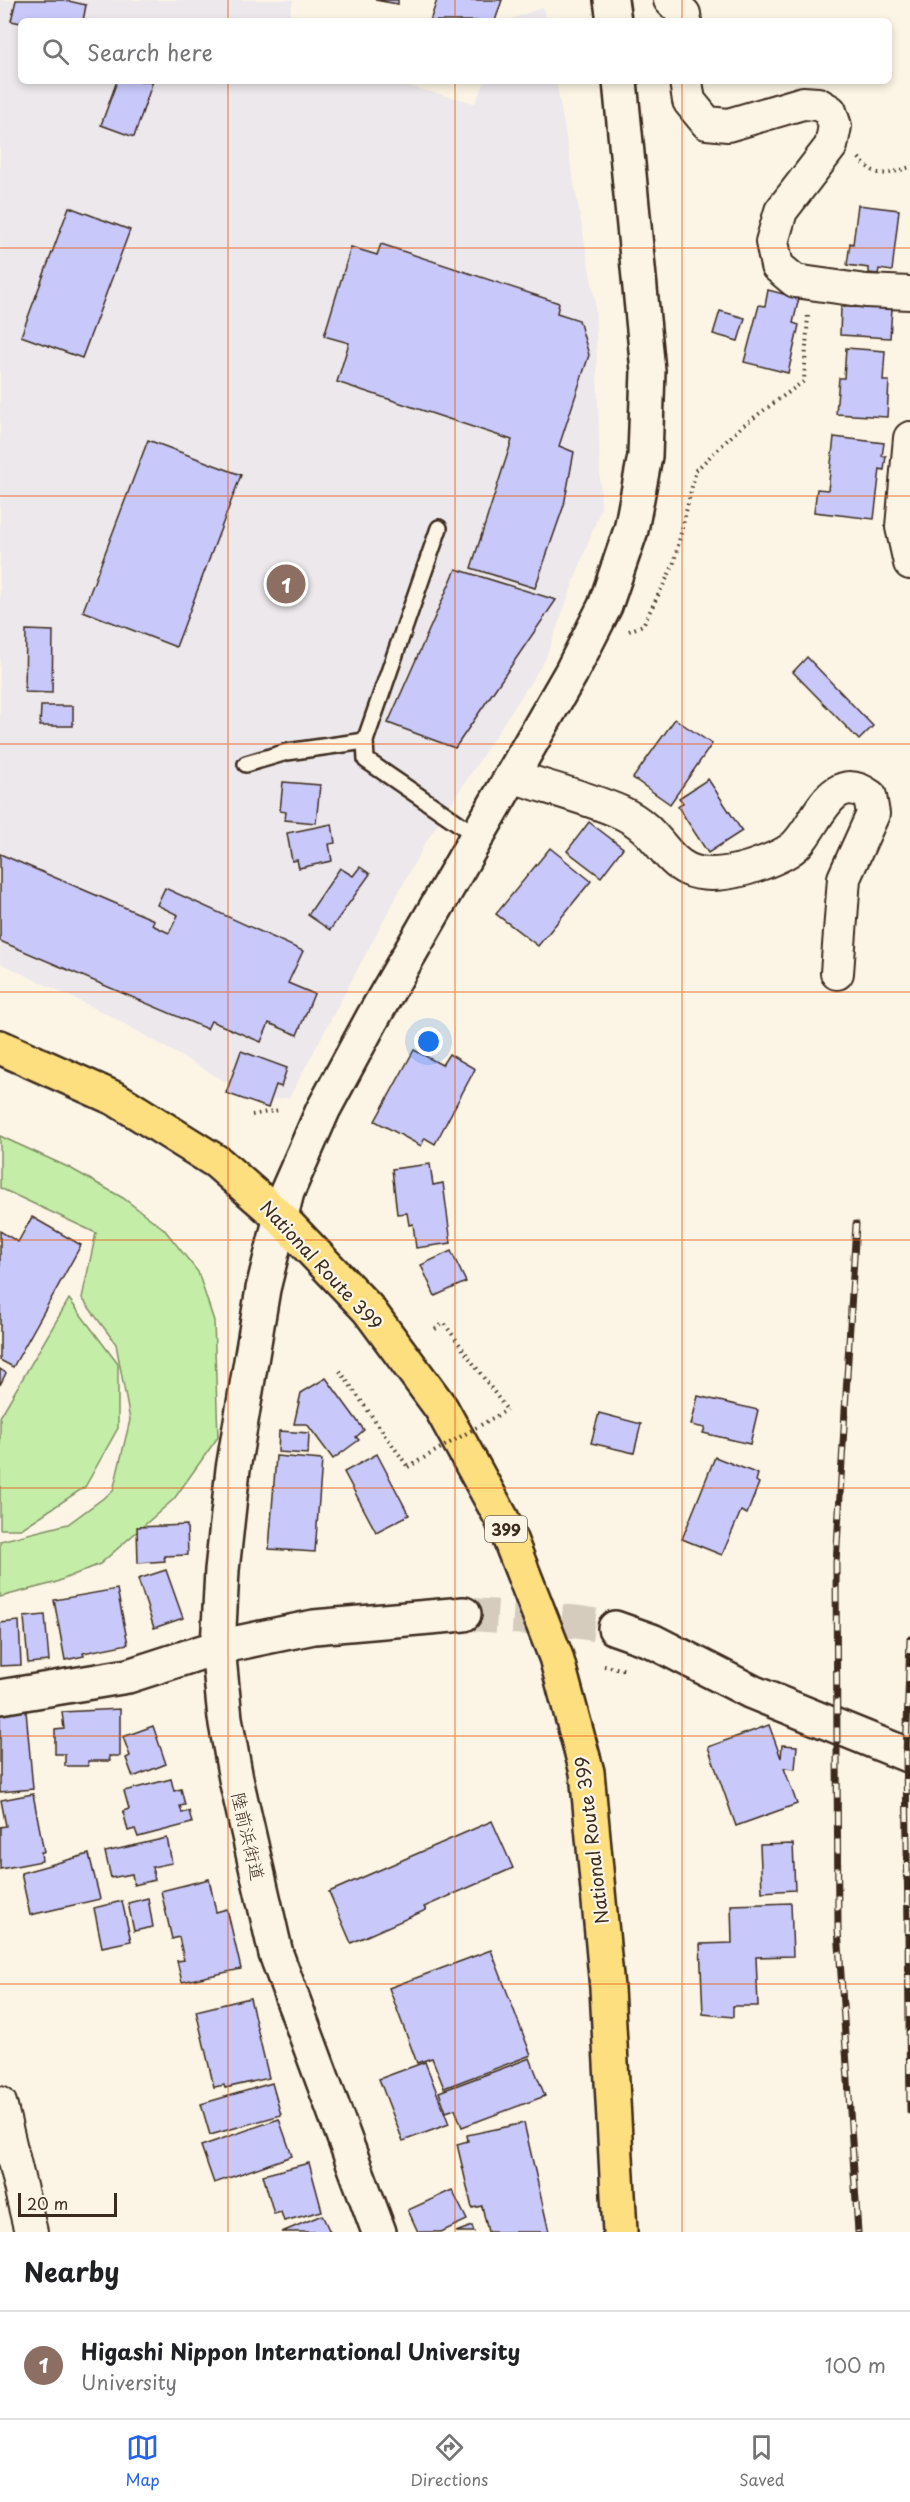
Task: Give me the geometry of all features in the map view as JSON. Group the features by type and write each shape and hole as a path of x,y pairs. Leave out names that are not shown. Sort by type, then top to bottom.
{"highway":[{"name":"National Route 399","path":"0,1047 116,1099 217,1162 280,1217 368,1310 441,1408 502,1519 556,1657 587,1772 607,1988 620,2232"}],"street":[{"path":"611,0 614,18"},
{"path":"670,0 684,14 685,18"},
{"name":"陸前浜街道","path":"379,2232 276,1954 236,1779 225,1718 218,1647 222,1570 233,1469 263,1289 287,1192 323,1110 372,1019 572,673 605,606 631,530 645,456 648,371 620,84"},
{"path":"686,84 689,101 707,123 728,125 803,103 818,104 830,111 835,126 831,146 781,211 772,242 777,266 795,281 866,291 910,292"},
{"path":"910,438 902,527 910,564"},
{"path":"512,776 621,812 651,832 675,863 700,876 738,871 792,849 826,802 840,790 864,791 870,796 873,814 844,878 837,973"},
{"path":"0,1697 128,1676 218,1647 314,1627 464,1614"},
{"path":"615,1628 652,1641 752,1692 910,1756"},
{"path":"0,2105 31,2232"}],"lane":[{"path":"439,528 365,741 366,760 477,836"},
{"path":"246,764 287,752 365,741"}],"path":[{"path":"835,126 869,171 881,174 910,168"},
{"path":"620,631 632,631 643,625 673,566 696,470 741,427 794,391 804,381 809,283"},
{"path":"252,1115 279,1110"},
{"path":"340,1371 408,1467 507,1410 444,1323 435,1329"}],"shaded area":[{"path":"0,0 293,0 289,18 18,18 18,84 407,84 475,103 484,84 557,84 595,300 601,508 545,660 424,845 289,1098 258,1100 109,1015 0,963"},
{"path":"543,7 545,18 515,18"}],"green space":[{"path":"0,1136 70,1168 123,1198 164,1229 198,1272 214,1321 218,1437 174,1499 100,1564 54,1583 0,1597 0,1541 68,1524 113,1491 130,1420 116,1344 82,1298 96,1233 0,1188"},
{"path":"69,1299 118,1364 118,1428 85,1487 21,1529 0,1529 0,1417"}],"building":[{"path":"16,0 64,0 86,5 84,18 18,18 18,22 11,21"},
{"path":"375,0 398,0 398,4"},
{"path":"437,0 502,0 496,18 431,18"},
{"path":"116,84 152,84 134,137 101,125"},
{"path":"858,205 899,210 892,271 879,269 878,274 869,273 869,268 847,265 850,243 853,244"},
{"path":"69,207 130,230 82,358 21,336"},
{"path":"381,244 559,303 557,313 579,320 589,355 559,446 574,452 564,505 535,588 471,568 512,440 337,382 349,343 324,336 351,247 377,255"},
{"path":"768,290 799,298 793,323 799,325 788,373 744,362 759,305 765,306"},
{"path":"841,307 892,308 890,338 840,335"},
{"path":"720,311 745,318 738,341 713,334"},
{"path":"846,348 885,351 883,381 889,381 887,417 836,414 839,378 844,378"},
{"path":"834,437 884,443 882,456 886,456 884,470 880,469 874,519 814,512 817,489 828,490"},
{"path":"148,440 241,475 176,647 83,611"},
{"path":"456,569 556,600 455,748 388,723"},
{"path":"26,630 53,631 52,693 25,692"},
{"path":"807,657 873,726 859,740 793,672"},
{"path":"41,706 73,706 73,726 40,726"},
{"path":"675,719 712,744 670,804 633,778"},
{"path":"708,779 742,831 708,853 678,807 683,803 679,798"},
{"path":"283,782 320,785 316,823 285,820 286,812 280,811"},
{"path":"589,822 623,848 601,877 567,851"},
{"path":"332,824 335,843 329,844 332,861 299,868 297,860 292,861 287,833"},
{"path":"550,848 591,881 538,946 496,914"},
{"path":"0,854 154,920 152,925 169,933 178,915 157,905 165,888 303,951 288,983 314,994 297,1035 269,1023 261,1042 211,1021 207,1029 0,941"},
{"path":"360,867 370,874 330,930 308,915 340,868 353,876"},
{"path":"414,1050 442,1065 449,1054 475,1069 435,1144 425,1138 421,1146 375,1121"},
{"path":"241,1051 287,1068 281,1087 276,1085 268,1108 226,1093"},
{"path":"430,1164 433,1185 443,1183 451,1243 416,1248 413,1224 409,1225 407,1213 397,1214 392,1169"},
{"path":"32,1217 81,1245 13,1367 0,1360 0,1231 18,1242"},
{"path":"451,1251 466,1282 435,1296 421,1265"},
{"path":"0,1369 6,1373 0,1385"},
{"path":"326,1378 364,1430 356,1437 359,1440 333,1459 307,1424 294,1424 301,1393"},
{"path":"698,1396 758,1410 750,1444 703,1433 705,1428 691,1425"},
{"path":"599,1413 641,1424 634,1453 591,1443"},
{"path":"279,1431 309,1433 308,1454 278,1452"},
{"path":"377,1454 409,1515 376,1532 344,1472"},
{"path":"276,1456 322,1460 315,1552 269,1549"},
{"path":"715,1457 758,1474 756,1481 759,1483 747,1514 741,1511 722,1555 682,1539"},
{"path":"187,1525 188,1555 164,1556 165,1561 138,1563 137,1527"},
{"path":"166,1570 183,1618 154,1628 138,1579"},
{"path":"117,1589 128,1644 83,1653 84,1656 65,1660 54,1600"},
{"path":"45,1615 49,1661 28,1663 24,1617"},
{"path":"19,1621 21,1665 0,1666 0,1623"},
{"path":"120,1709 120,1756 109,1756 110,1761 88,1761 88,1766 65,1766 65,1754 55,1754 55,1730 64,1729 62,1712"},
{"path":"26,1711 33,1789 0,1792 0,1713"},
{"path":"769,1725 781,1758 782,1745 797,1746 795,1769 784,1768 797,1804 736,1826 708,1747"},
{"path":"153,1726 166,1764 133,1777 126,1758 130,1756 123,1737"},
{"path":"171,1779 174,1791 181,1789 185,1805 180,1806 182,1813 189,1811 192,1823 138,1837 135,1829 128,1831 123,1811 129,1809 124,1791"},
{"path":"33,1794 44,1852 41,1852 42,1861 0,1869 0,1827 6,1826 1,1800"},
{"path":"492,1821 513,1868 424,1907 426,1910 351,1943 329,1892"},
{"path":"167,1838 172,1863 152,1867 155,1880 134,1885 132,1874 111,1878 105,1852"},
{"path":"793,1844 795,1890 762,1892 760,1845"},
{"path":"89,1854 100,1899 30,1915 21,1873"},
{"path":"209,1879 216,1912 227,1909 241,1969 182,1982 177,1961 184,1960 179,1937 172,1939 161,1891"},
{"path":"148,1898 153,1927 134,1931 128,1903"},
{"path":"122,1901 131,1941 102,1947 94,1908"},
{"path":"791,1903 793,1956 756,1957 758,2006 733,2006 733,2017 703,2014 700,1944 732,1943 731,1905"},
{"path":"491,1950 531,2055 444,2088 432,2058 417,2063 389,1988"},
{"path":"250,1998 269,2078 225,2088 224,2085 214,2087 196,2011"},
{"path":"530,2058 545,2096 462,2127 455,2109 446,2112 439,2092"},
{"path":"425,2062 449,2124 403,2141 379,2079"},
{"path":"272,2083 281,2115 210,2135 201,2104"},
{"path":"279,2119 292,2156 214,2183 201,2146"},
{"path":"524,2123 549,2232 488,2232 482,2206 472,2208 457,2144 468,2141 467,2135"},
{"path":"309,2163 322,2211 284,2221 281,2212 274,2214 263,2175"},
{"path":"452,2190 467,2220 441,2232 418,2232 408,2210"},
{"path":"322,2215 330,2232 282,2232"},
{"path":"472,2226 474,2232 456,2232"}],"tunnel":[{"path":"464,1614 577,1622 615,1628"}],"railway":[{"path":"856,1224 836,1563 838,1929 858,2232"},
{"path":"910,1639 906,1755 910,2111"}],"place":[{"name":"Higashi Nippon International University","path":"286,584"}]}
